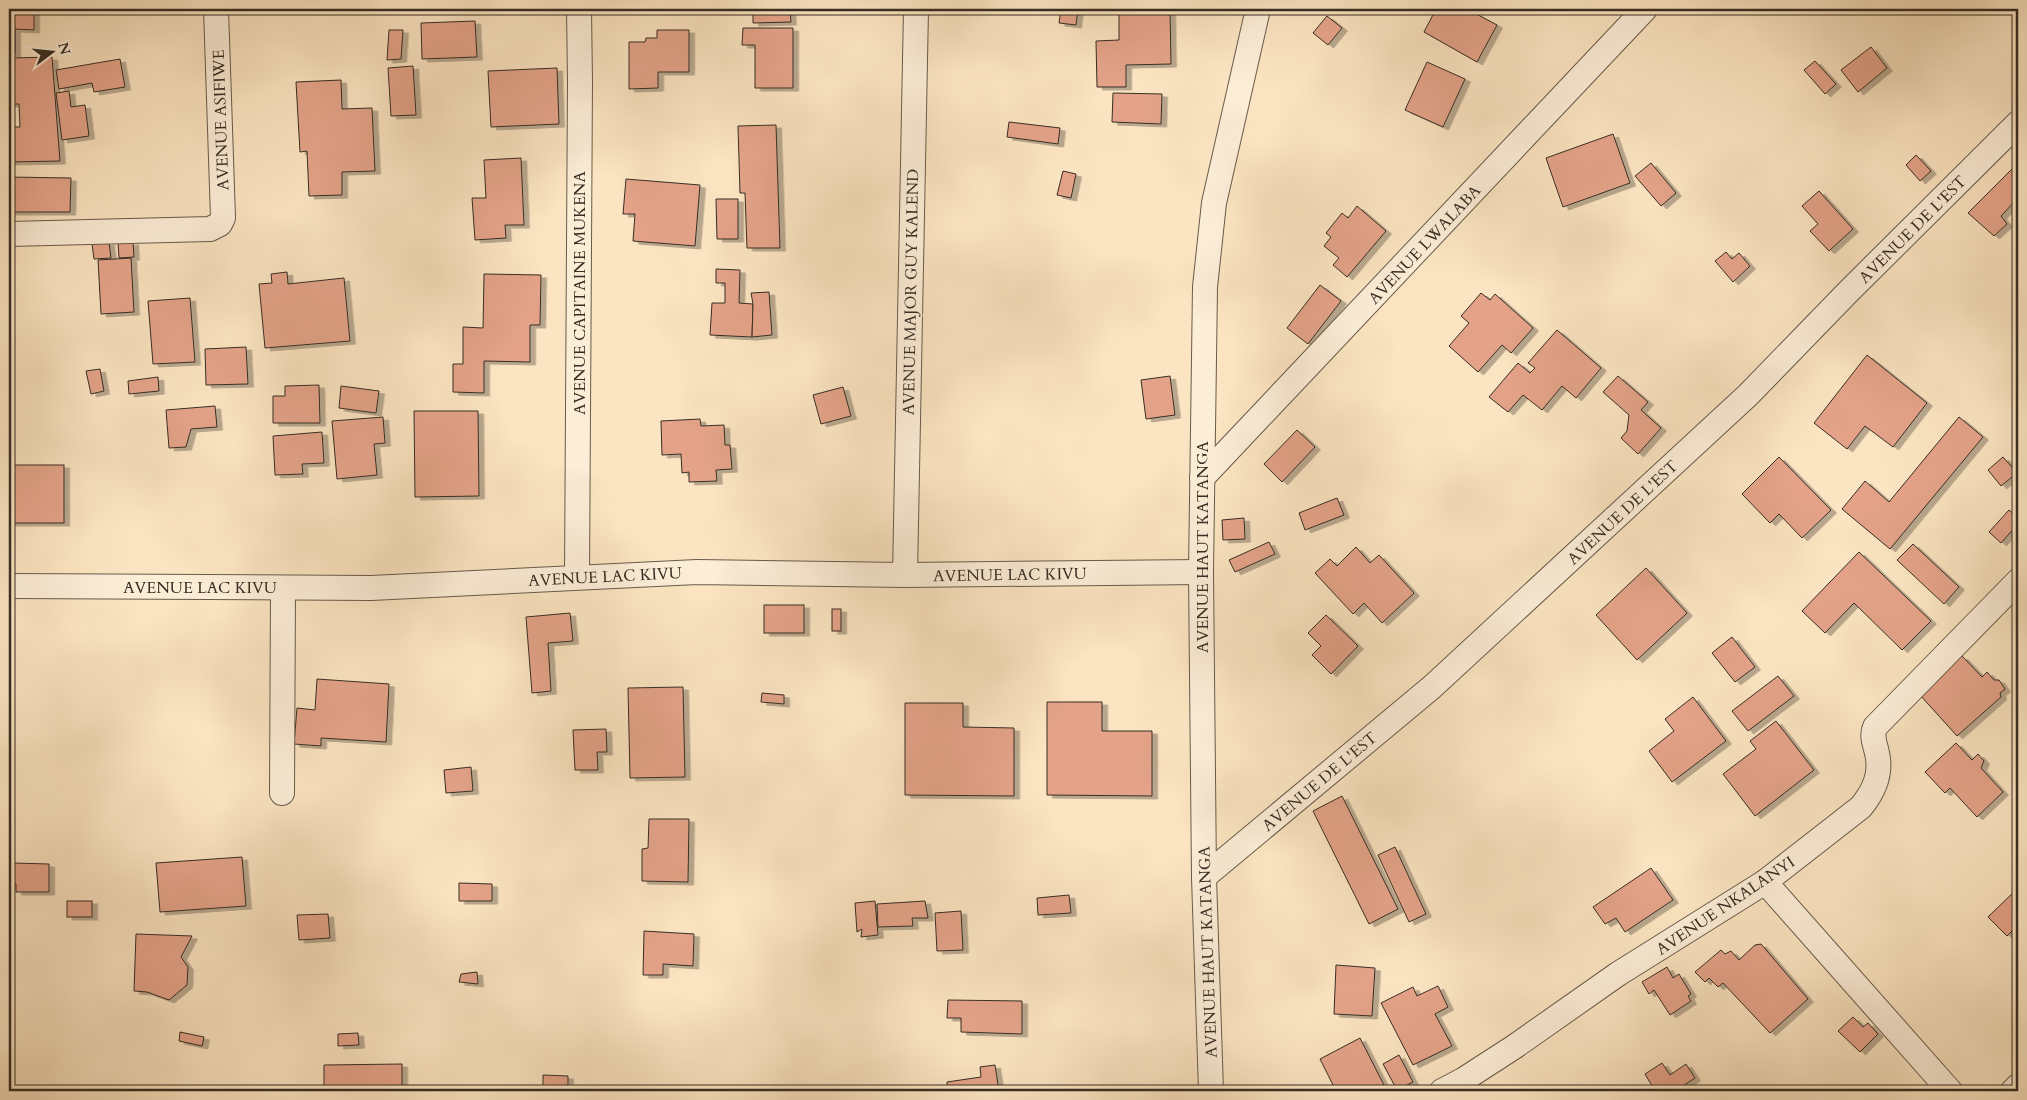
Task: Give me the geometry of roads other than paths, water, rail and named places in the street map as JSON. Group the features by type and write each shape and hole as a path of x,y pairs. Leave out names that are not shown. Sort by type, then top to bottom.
{"street":[{"name":"AVENUE ASIFIWE","path":"9,234 216,228 220,224 223,218 216,9"},
{"name":"AVENUE CAPITAINE MUKENA","path":"578,9 580,92 578,577"},
{"name":"AVENUE MAJOR GUY KALEND","path":"905,576 916,9"},
{"name":"AVENUE HAUT KATANGA","path":"1211,1091 1204,876 1201,572 1205,287 1214,203 1258,9"},
{"name":"AVENUE LWALABA","path":"1202,478 1645,9"},
{"name":"AVENUE DE L'EST","path":"1204,876 1432,687 1734,408 2018,123"},
{"name":"AVENUE LAC KIVU","path":"9,586 371,588 697,572 905,576 1201,572"},
{"name":"AVENUE NKALANYI","path":"1442,1091 1514,1048 1618,974 1764,882 1865,803 1874,789 1879,772 1878,754 1872,732 1875,727 2018,581"},
{"path":"282,793 283,588"},
{"path":"1764,882 1950,1091"},
{"path":"2013,1091 2018,1086"}]}
